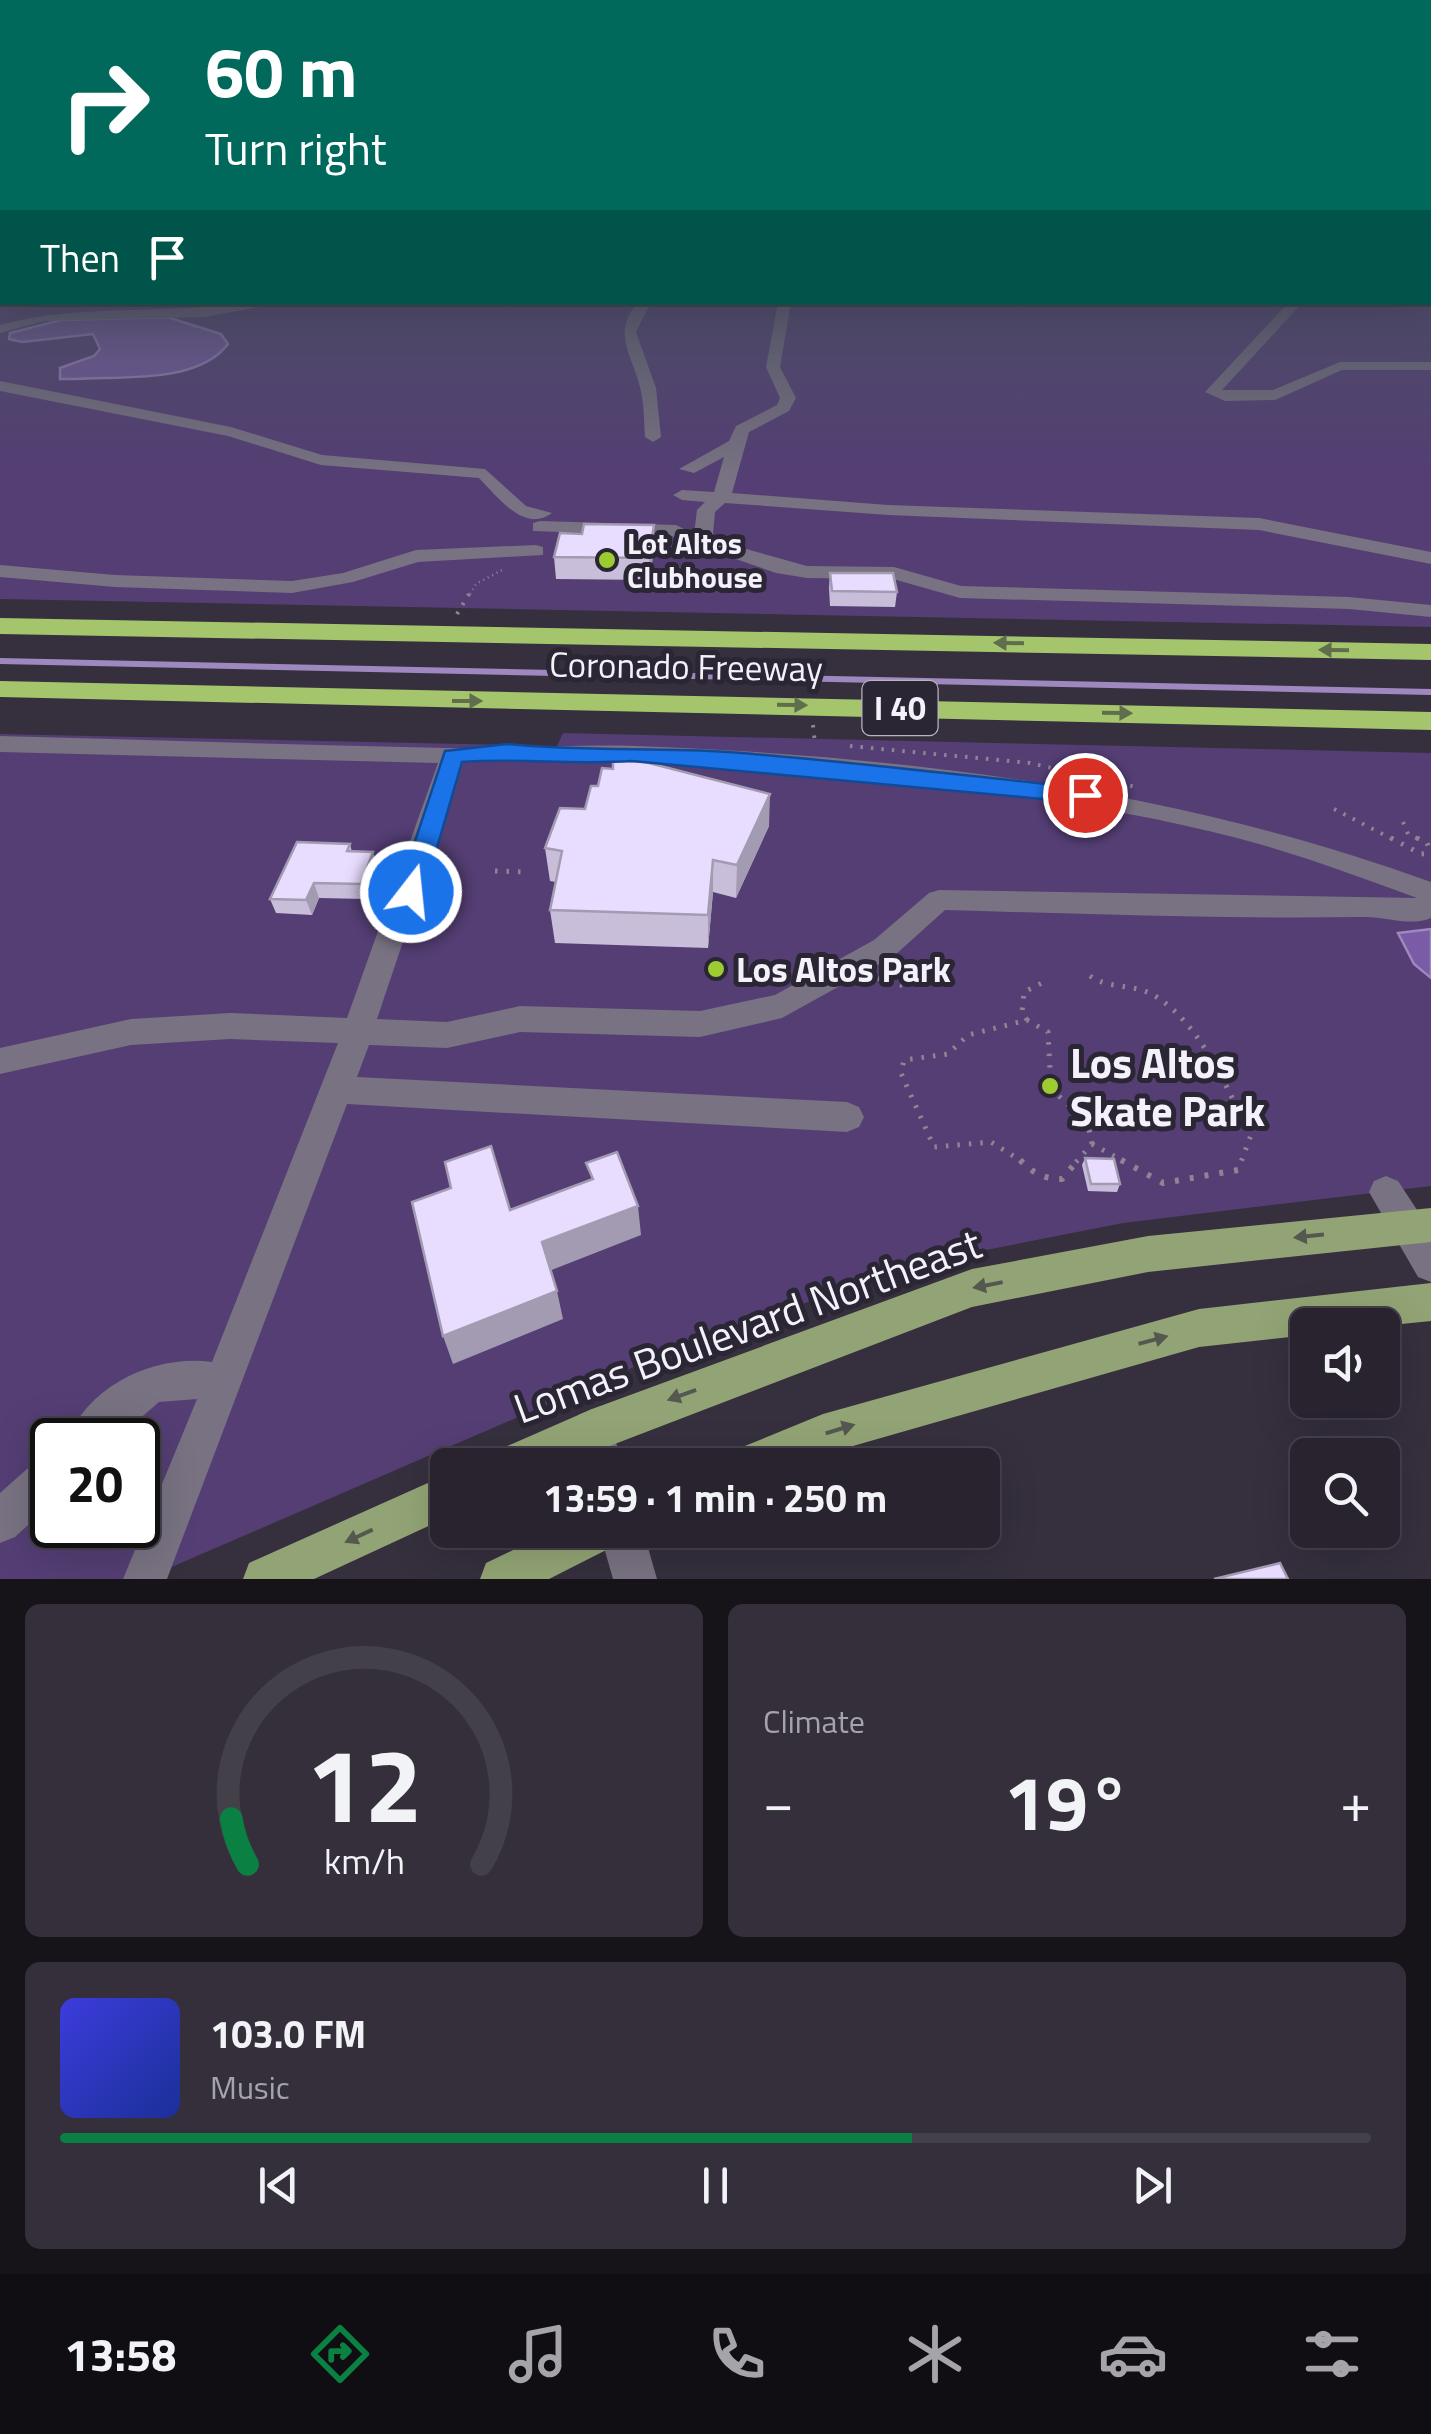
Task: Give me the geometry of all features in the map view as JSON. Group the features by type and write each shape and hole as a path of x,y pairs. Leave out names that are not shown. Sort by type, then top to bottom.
{"highway":[{"path":"0,615 424,631"},
{"name":"Coronado Freeway","path":"0,626 1431,652"},
{"name":"Coronado Freeway","path":"0,689 369,700 1431,720"},
{"path":"0,707 369,700"}],"main road":[{"name":"Lomas Boulevard Northeast","path":"597,1447 972,1288 1148,1254 1418,1226"},
{"path":"790,1448 823,1434 1200,1328 1431,1302"},
{"path":"265,1579 430,1503"},
{"path":"502,1579 565,1548"}],"street":[{"path":"628,330 628,346 645,378 653,437"},
{"path":"702,548 706,510 722,497 742,429 782,408 788,398 774,367 780,330"},
{"path":"1272,330 1217,382 1213,392 1224,396 1265,396 1340,366 1431,366"},
{"path":"0,386 231,432 321,460 468,470 484,474 522,511 542,520 676,531 702,548 807,572 894,573 960,592 1349,603 1431,611"},
{"path":"688,469 736,444"},
{"path":"682,496 888,510 1259,524 1431,558"},
{"path":"0,570 115,581 292,586 346,578 416,556 536,551"},
{"path":"0,744 453,756 507,752 570,758 632,754 1056,789 1298,846 1367,866 1431,893"},
{"path":"146,1579 339,1090 453,756"},
{"path":"0,1061 132,1032 230,1026 362,1028 448,1036 541,1018 700,1024 782,1006 884,948 939,900 1282,909 1369,906 1419,912 1431,902"},
{"path":"339,1090 847,1117"},
{"path":"1386,1192 1418,1226 1431,1264"},
{"path":"108,1418 156,1381 180,1376 223,1384"},
{"path":"0,1522 30,1495"},
{"path":"626,1548 635,1579"}],"path":[{"path":"457,614 476,584 510,566"},
{"path":"810,656 812,691"},
{"path":"812,708 814,744 984,755 1098,775"},
{"path":"1334,810 1421,854 1431,852 1428,843 1408,834 1404,822"},
{"path":"496,871 526,872"},
{"path":"1090,976 1102,985 1122,982 1162,1001 1186,1023 1251,1134 1238,1170 1163,1183 1092,1144"},
{"path":"1042,984 1024,992 1022,1012 1026,1020 1048,1032 1053,1056 1047,1070 1049,1083 1060,1102 1080,1112 1088,1122 1092,1144"},
{"path":"1026,1020 968,1035 948,1054 904,1060 901,1073 920,1122 934,1146 990,1141 1008,1148 1034,1176 1047,1180 1062,1179 1092,1144"}],"shaded area":[{"path":"0,330 1431,330 1431,627 0,599"},
{"path":"23,330 207,330 221,334 228,344 215,357 179,372 60,379 60,368 94,356 100,349 93,334 22,342 9,339 10,333"},
{"name":"Los Altos Park","path":"563,733 1431,753 1431,1186 1123,1223 940,1259 710,1334 447,1448 430,1448 430,1455 144,1579 0,1579 0,734 557,746"},
{"path":"1431,929 1431,978 1414,964 1398,933"}],"building":[{"path":"584,524 654,525 649,558 554,557 560,533 582,534"},
{"path":"830,573 893,573 897,592 832,591"},
{"path":"613,760 645,762 770,794 737,865 713,860 708,915 550,910 562,851 545,848 560,808 585,809 591,786 598,786 602,768 613,769"},
{"path":"297,842 350,844 347,851 373,852 361,884 314,883 306,900 270,899"},
{"path":"491,1146 510,1210 593,1179 586,1163 617,1152 638,1206 542,1242 557,1291 443,1336 412,1202 451,1188 445,1162"},
{"path":"1085,1158 1114,1159 1120,1184 1091,1184"},
{"path":"1280,1563 1288,1579 1214,1579"}],"waterway":[{"path":"0,661 1431,692"}],"place":[{"name":"Lot Altos Clubhouse","path":"607,560"},
{"name":"Los Altos Park","path":"716,969"},
{"name":"Los Altos Skate Park","path":"1050,1086"}],"route":[{"path":"411,892 453,756 507,752 550,753 570,758 632,754 730,760 1056,789 1085,795"}]}
